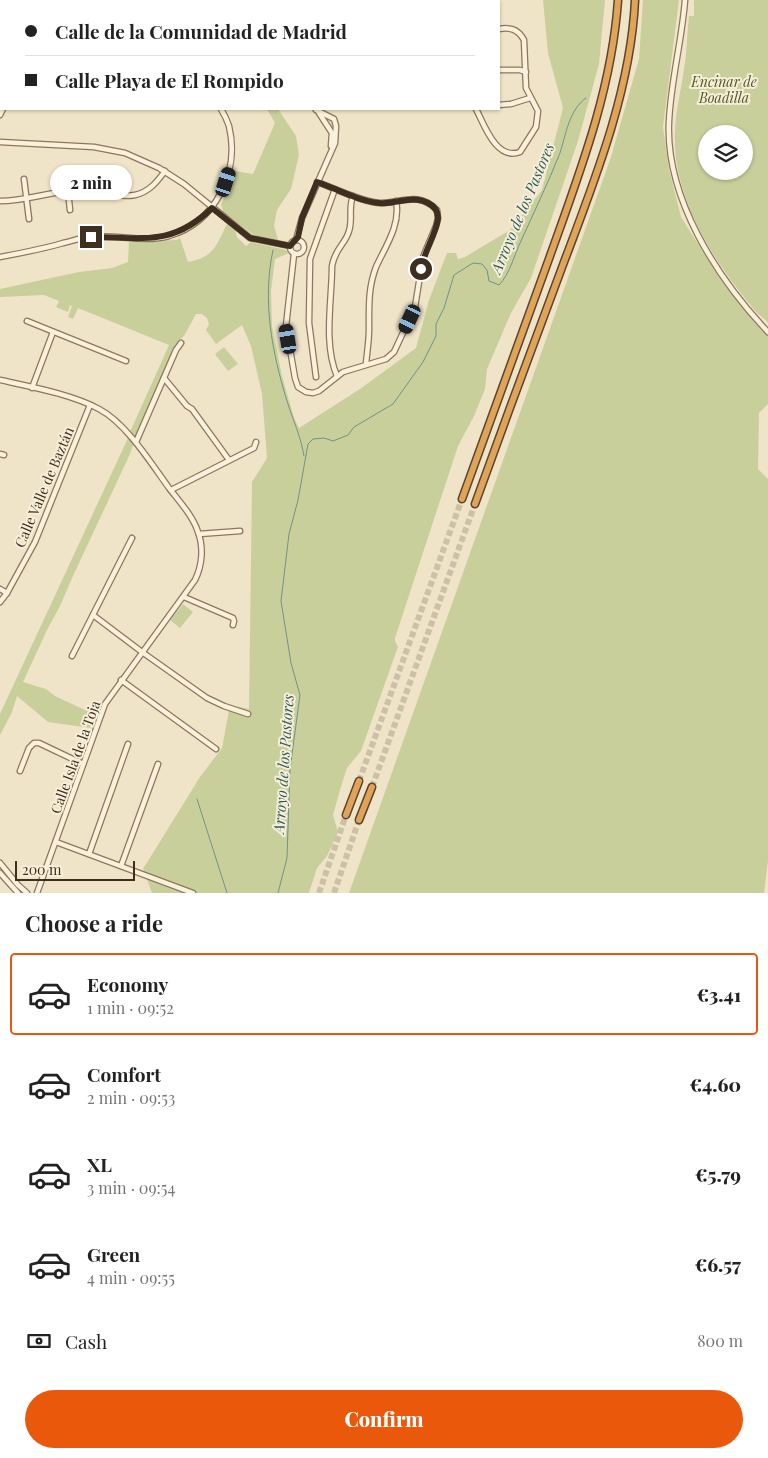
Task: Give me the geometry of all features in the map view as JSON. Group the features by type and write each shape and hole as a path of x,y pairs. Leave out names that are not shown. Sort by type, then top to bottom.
{"highway":[{"path":"462,499 568,205 596,121 611,59 618,0"},
{"path":"475,504 583,212 611,126 630,45 635,0"},
{"path":"346,815 359,781"},
{"path":"360,820 372,787"}],"street":[{"path":"685,0 669,119 670,148 677,181 685,208 698,234 735,291 768,332"},
{"path":"476,110 495,145 507,151 520,152 536,127 538,111 526,88 524,40 521,34 510,28 500,28"},
{"path":"500,70 520,70 526,72"},
{"path":"500,105 511,104 530,98"},
{"path":"0,257 91,237 148,239 170,236 190,227 212,208 221,194 231,168 232,153 228,126 221,110"},
{"path":"316,110 332,133 332,142 328,156"},
{"path":"296,240 301,240 305,248 299,255 290,251 290,246 296,240 302,218 335,143 336,126 334,119 317,110"},
{"path":"0,142 102,148 125,153 165,171 184,184 250,238 290,246"},
{"path":"0,201 27,199 67,192 91,191 135,195 145,192 153,186 165,171"},
{"path":"66,173 70,210"},
{"path":"24,179 29,219"},
{"path":"294,254 286,326 298,387 306,392 313,393 319,391 337,376 388,357 394,352 415,307 423,257 438,218 437,210 423,201 409,198 380,203 353,196 317,182"},
{"path":"316,377 309,323 310,259 335,189"},
{"path":"337,376 331,348 330,332 332,266 334,256 349,232 350,204 353,196"},
{"path":"366,364 368,300 371,284 393,232 397,208 396,201"},
{"path":"27,321 126,361"},
{"path":"32,388 53,332"},
{"path":"136,442 180,343"},
{"path":"164,378 187,406 192,409 229,460"},
{"name":"Calle Isla de la Toja","path":"0,380 90,405 109,416 136,442 171,490 199,534 201,548 200,566 195,580 105,704 37,893"},
{"name":"Calle Valle de Baztán","path":"0,602 8,593 46,516 90,405"},
{"path":"171,490 254,448 256,442"},
{"path":"199,534 240,531"},
{"path":"72,656 132,538"},
{"path":"0,589 8,593"},
{"path":"184,596 232,618 234,621 233,625"},
{"path":"93,615 207,698 248,714"},
{"path":"121,680 216,749"},
{"path":"20,771 29,748 34,743 39,743 83,764"},
{"path":"89,854 128,744"},
{"path":"121,866 158,764"},
{"path":"56,842 194,893"},
{"path":"0,863 27,893"},
{"path":"0,873 18,893"}],"green space":[{"path":"543,0 605,0 599,64 578,141 531,278 511,313 487,369 485,389 474,416 458,446 395,638 398,647 361,751 347,768 333,815 338,832 327,856 317,868 309,893 152,893 143,869 200,777 222,748 230,705 249,709 252,482 267,458 262,394 251,346 242,325 216,344 206,330 209,324 207,318 202,314 196,314 175,348 136,438 130,432 169,345 78,308 73,319 68,317 72,306 70,305 68,312 56,307 59,301 44,295 0,297 0,289 79,272 112,268 128,262 129,242 177,240 180,238 188,262 197,260 209,254 220,239 227,224 235,230 237,237 246,246 251,242 286,250 289,253 275,259 271,291 272,326 282,376 294,418 299,428 360,389 416,348 429,300 447,253 456,253 458,259 465,257 510,230 542,190 563,108 548,53"},
{"path":"643,0 679,0 663,127 669,169 681,217 719,277 768,333 768,404 759,413 758,469 768,479 768,861 764,893 349,893 611,157 639,59"},
{"name":"Encinar de Boadilla","path":"694,0 768,0 768,323 737,288 709,247 687,202 680,178 675,130 685,63 689,16 694,16"},
{"path":"268,110 279,110 296,136 299,155 291,189 277,210 274,226 278,240 263,239 252,234 223,212 221,204 235,171 253,174 275,123"},
{"path":"224,347 238,364 228,371 215,354"},
{"path":"128,438 134,443 130,454 23,682 46,689 55,696 98,714 91,728 48,722 17,696 12,712 0,735 0,714"},
{"path":"183,604 193,612 180,628 170,620"}],"waterway":[{"name":"Arroyo de los Pastores","path":"278,893 287,858 290,769 300,695 291,663 281,601 289,534 298,500 308,444 313,439 324,438 333,441 348,435 354,427 393,404 423,362 436,336 436,324 444,308 454,275 473,263 482,264 487,270 489,281 499,285 503,281 560,153 572,116 580,103 586,98"},
{"name":"Arroyo de los Pastores","path":"273,250 268,288 270,326 277,364 304,456"},
{"path":"197,799 227,893"}],"tunnel":[{"path":"359,781 462,499"},
{"path":"372,787 475,504"},
{"path":"319,893 346,815"},
{"path":"334,893 359,820"}],"route":[{"path":"91,237 148,239 170,236 190,227 212,208 250,238 290,246 298,237 302,218 317,182 353,196 380,203 409,198 423,201 433,206 437,210 438,218 423,257 421,269"}]}
